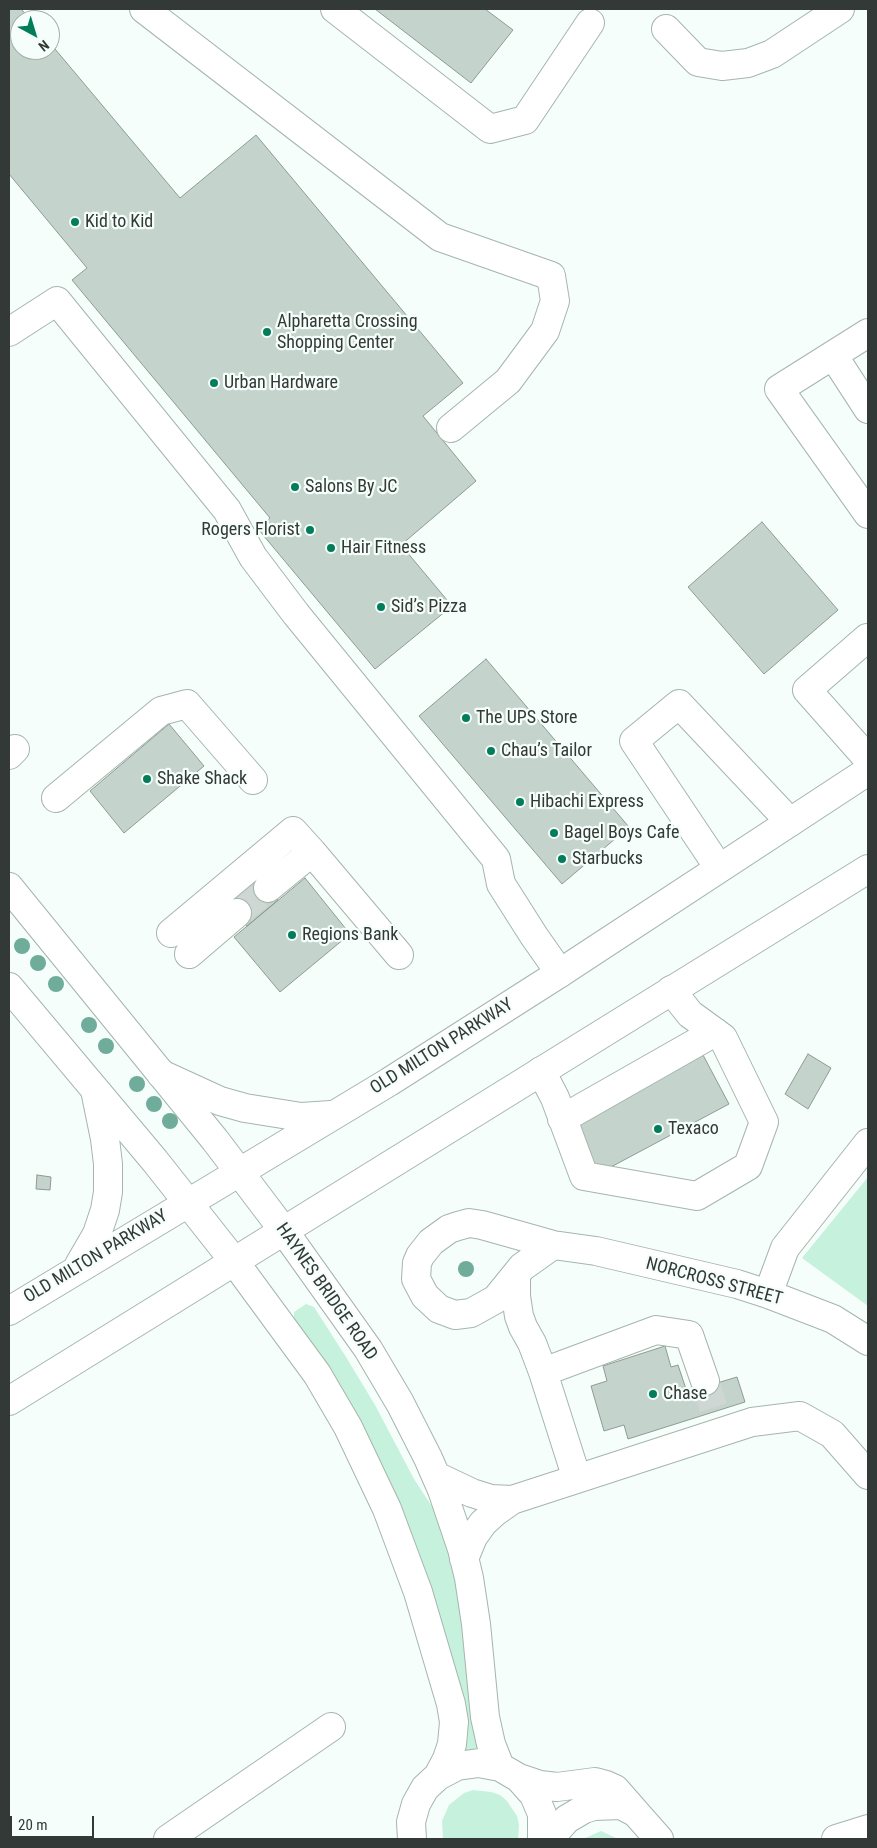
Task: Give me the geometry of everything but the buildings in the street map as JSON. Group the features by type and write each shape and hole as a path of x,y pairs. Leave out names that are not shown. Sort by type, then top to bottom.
{"main road":[{"path":"144,9 440,237 551,276 555,300 545,331 508,381 451,428"},
{"path":"335,9 490,129 525,120 590,23"},
{"path":"666,29 698,62 722,66 748,63 772,54 840,9"},
{"path":"9,332 57,301 227,510 253,557 296,614 496,859 501,884 560,973"},
{"path":"868,334 779,389 868,514"},
{"path":"833,356 868,409"},
{"path":"867,638 807,690 868,759"},
{"path":"56,798 161,711 188,704 253,780"},
{"path":"720,868 634,741 678,704 790,822"},
{"name":"OLD MILTON PARKWAY","path":"9,1311 335,1114 560,973 868,771"},
{"path":"171,933 293,831 399,955"},
{"path":"268,888 312,852"},
{"path":"9,1401 868,869"},
{"name":"HAYNES BRIDGE ROAD","path":"9,887 161,1074 284,1231 368,1350 400,1403 436,1476 453,1520 464,1559 476,1624 486,1717 491,1744 510,1773 534,1795 542,1814 542,1839"},
{"path":"189,954 237,914"},
{"path":"9,987 188,1202 234,1261 317,1374 348,1427 387,1508 418,1592 451,1704 454,1722 452,1744 438,1776"},
{"path":"541,1072 555,1098 584,1176 697,1196 748,1166 764,1122 722,1038 690,1014 670,990"},
{"path":"562,1119 715,1032"},
{"path":"161,1074 220,1101 244,1108 301,1117 320,1117 335,1114"},
{"path":"76,1269 97,1234 105,1210 108,1192 108,1164 105,1139 95,1090"},
{"path":"768,1294 785,1248 868,1143"},
{"name":"NORCROSS STREET","path":"522,1327 499,1318 471,1313 455,1315 439,1309 425,1296 416,1279 417,1263 430,1242 449,1229 469,1223 482,1225 552,1245 596,1251 736,1284 833,1319 868,1341"},
{"path":"471,1313 496,1298 534,1257 552,1245"},
{"path":"516,1275 516,1306 522,1327 532,1343 543,1372 577,1479"},
{"path":"543,1372 656,1330 688,1335 705,1381"},
{"path":"464,1559 473,1537 483,1523 512,1500 577,1479 719,1424 800,1416 832,1434 868,1475"},
{"path":"436,1476 472,1493 491,1498 512,1500"},
{"path":"168,1839 331,1727"},
{"path":"408,1833 416,1804 425,1788 438,1776 458,1766 479,1763 540,1785 557,1787 595,1782 606,1785 615,1789 659,1839"},
{"path":"549,1839 567,1819 584,1809 594,1806 621,1806 636,1813"},
{"path":"836,1839 868,1829"}],"green space":[{"path":"868,1177 868,1306 802,1258"},
{"path":"306,1304 314,1307 346,1357 375,1405 414,1479 442,1522 462,1584 481,1743 477,1748 466,1751 466,1712 294,1322 294,1312"},
{"path":"473,1790 491,1792 500,1795 507,1801 517,1816 519,1825 518,1839 443,1839 442,1821 449,1805 464,1793"},
{"path":"601,1831 618,1839 583,1839"}],"tunnel":[{"path":"237,913 268,888"},
{"path":"705,1381 716,1416"}],"place":[{"name":"Kid to Kid","path":"75,222"},
{"name":"Alpharetta Crossing Shopping Center","path":"267,332"},
{"name":"Urban Hardware","path":"214,383"},
{"name":"Salons By JC","path":"295,487"},
{"name":"Rogers Florist","path":"310,530"},
{"name":"Hair Fitness","path":"331,548"},
{"name":"Sid’s Pizza","path":"381,607"},
{"name":"The UPS Store","path":"466,718"},
{"name":"Chau’s Tailor","path":"491,751"},
{"name":"Shake Shack","path":"147,779"},
{"name":"Hibachi Express","path":"520,802"},
{"name":"Bagel Boys Cafe","path":"554,833"},
{"name":"Starbucks","path":"562,859"},
{"name":"Regions Bank","path":"292,935"},
{"name":"Texaco","path":"658,1129"},
{"name":"Chase","path":"653,1394"}]}
